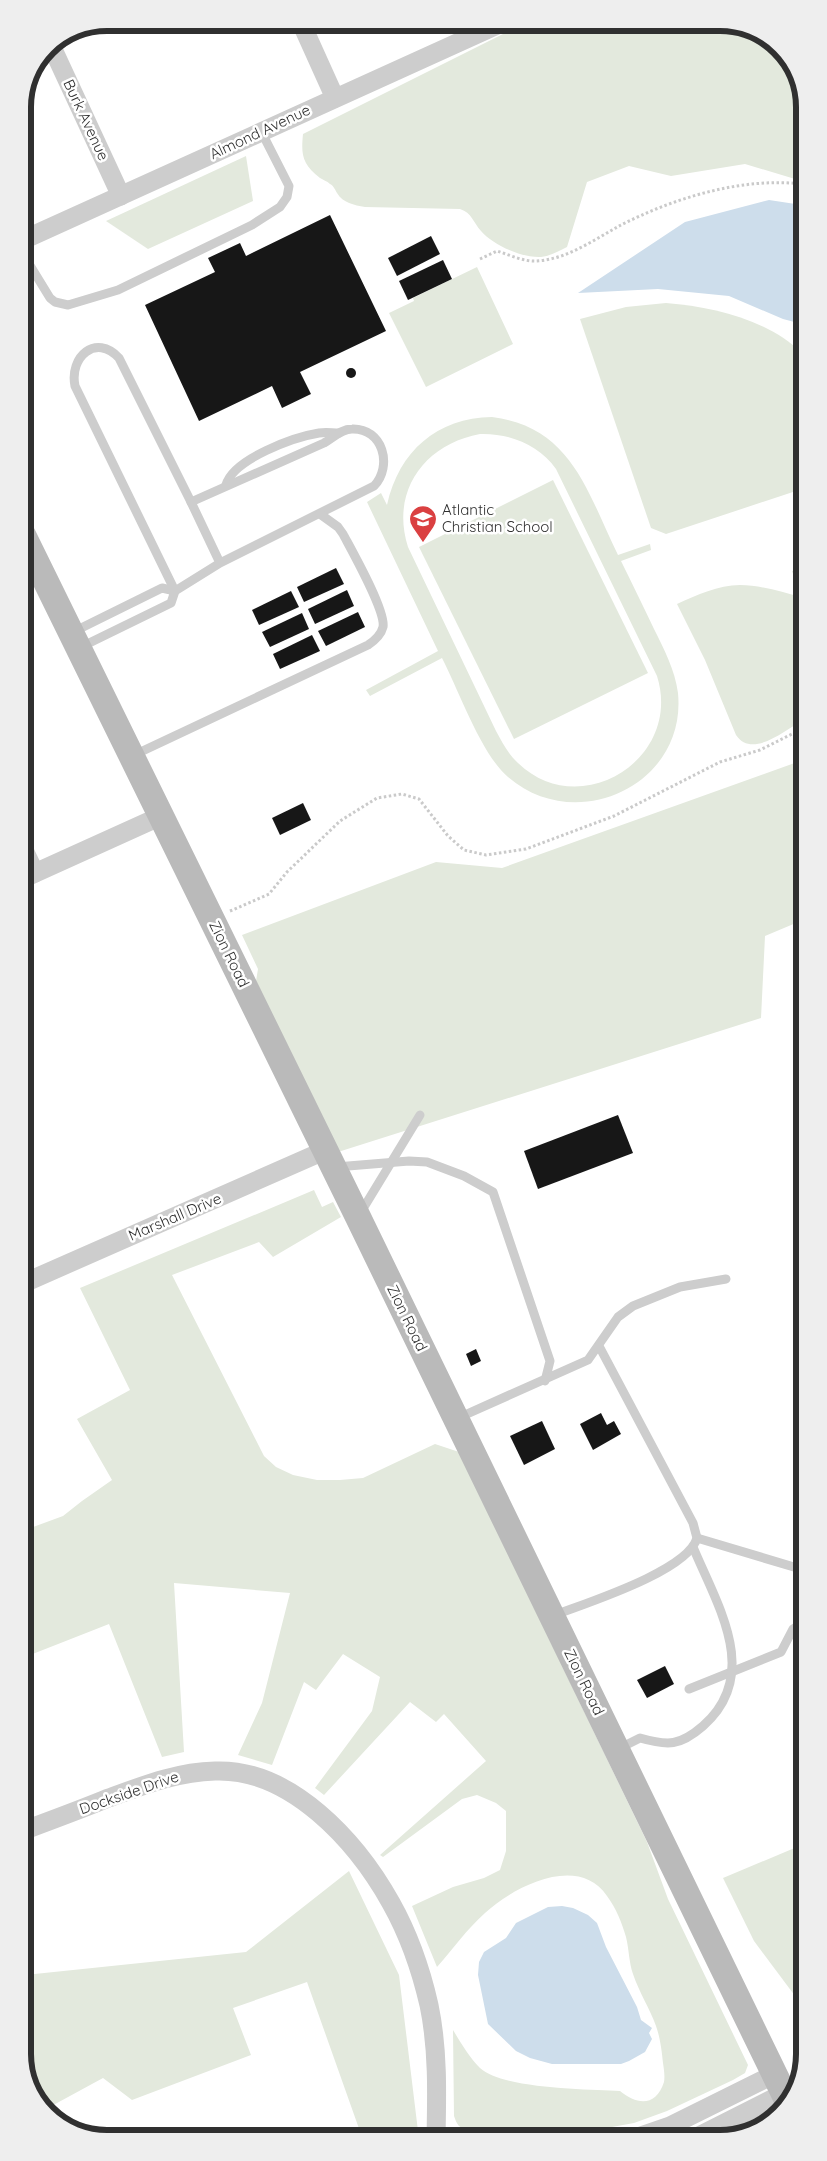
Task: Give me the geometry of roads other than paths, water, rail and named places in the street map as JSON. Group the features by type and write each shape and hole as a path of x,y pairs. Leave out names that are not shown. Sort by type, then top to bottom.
{"street":[{"path":"305,31 335,98"},
{"name":"Almond Avenue","path":"31,236 484,31"},
{"name":"Burk Avenue","path":"55,53 121,196"},
{"name":"Zion Road","path":"31,551 330,1159 782,2090"},
{"path":"31,875 161,816"},
{"name":"Marshall Drive","path":"31,1280 330,1159"},
{"name":"Dockside Drive","path":"31,1828 154,1781 184,1774 223,1771 247,1775 285,1789 306,1803 343,1838 366,1864 391,1903 411,1946 429,2006 433,2032 436,2130"},
{"path":"675,2130 782,2090"},
{"path":"710,2130 782,2090"}],"lane":[{"path":"31,267 50,298 61,304 76,304 118,290 252,225 280,207 289,191 287,181 261,131"},
{"path":"175,591 75,386 74,368 79,358 85,352 100,348 113,352 119,358 220,563"},
{"path":"75,640 171,604 175,591 220,563 374,486 380,478 385,465 382,448 370,434 353,429 339,433 318,433 281,445 238,467 231,474 226,486"},
{"path":"190,502 324,443 339,433"},
{"path":"132,756 368,645 380,635 383,624 379,607 343,534 320,514"},
{"path":"75,640 162,588 175,591"},
{"path":"358,1217 420,1115"},
{"path":"330,1159 391,1163 427,1162 464,1176 493,1192 550,1361 545,1381"},
{"path":"456,1419 545,1381 588,1360 618,1317 633,1306 680,1287 726,1279"},
{"path":"552,1616 658,1573 678,1562 693,1547 697,1538 693,1523 599,1346"},
{"path":"697,1538 796,1568"},
{"path":"617,1749 640,1738 668,1744 692,1735 715,1713 731,1685 733,1657 728,1630 693,1547"},
{"path":"689,1689 781,1652 793,1629 796,1627"}],"water":[{"path":"769,200 796,204 796,322 783,319 729,296 658,289 578,293 685,222"},
{"path":"562,1906 573,1908 588,1915 597,1923 606,1947 637,2007 641,2020 652,2028 649,2033 652,2039 645,2052 629,2061 621,2064 552,2064 530,2058 516,2051 488,2024 478,1975 479,1962 484,1952 506,1938 516,1923 548,1907"}],"place":[{"name":"Atlantic Christian School","path":"423,543"}]}
